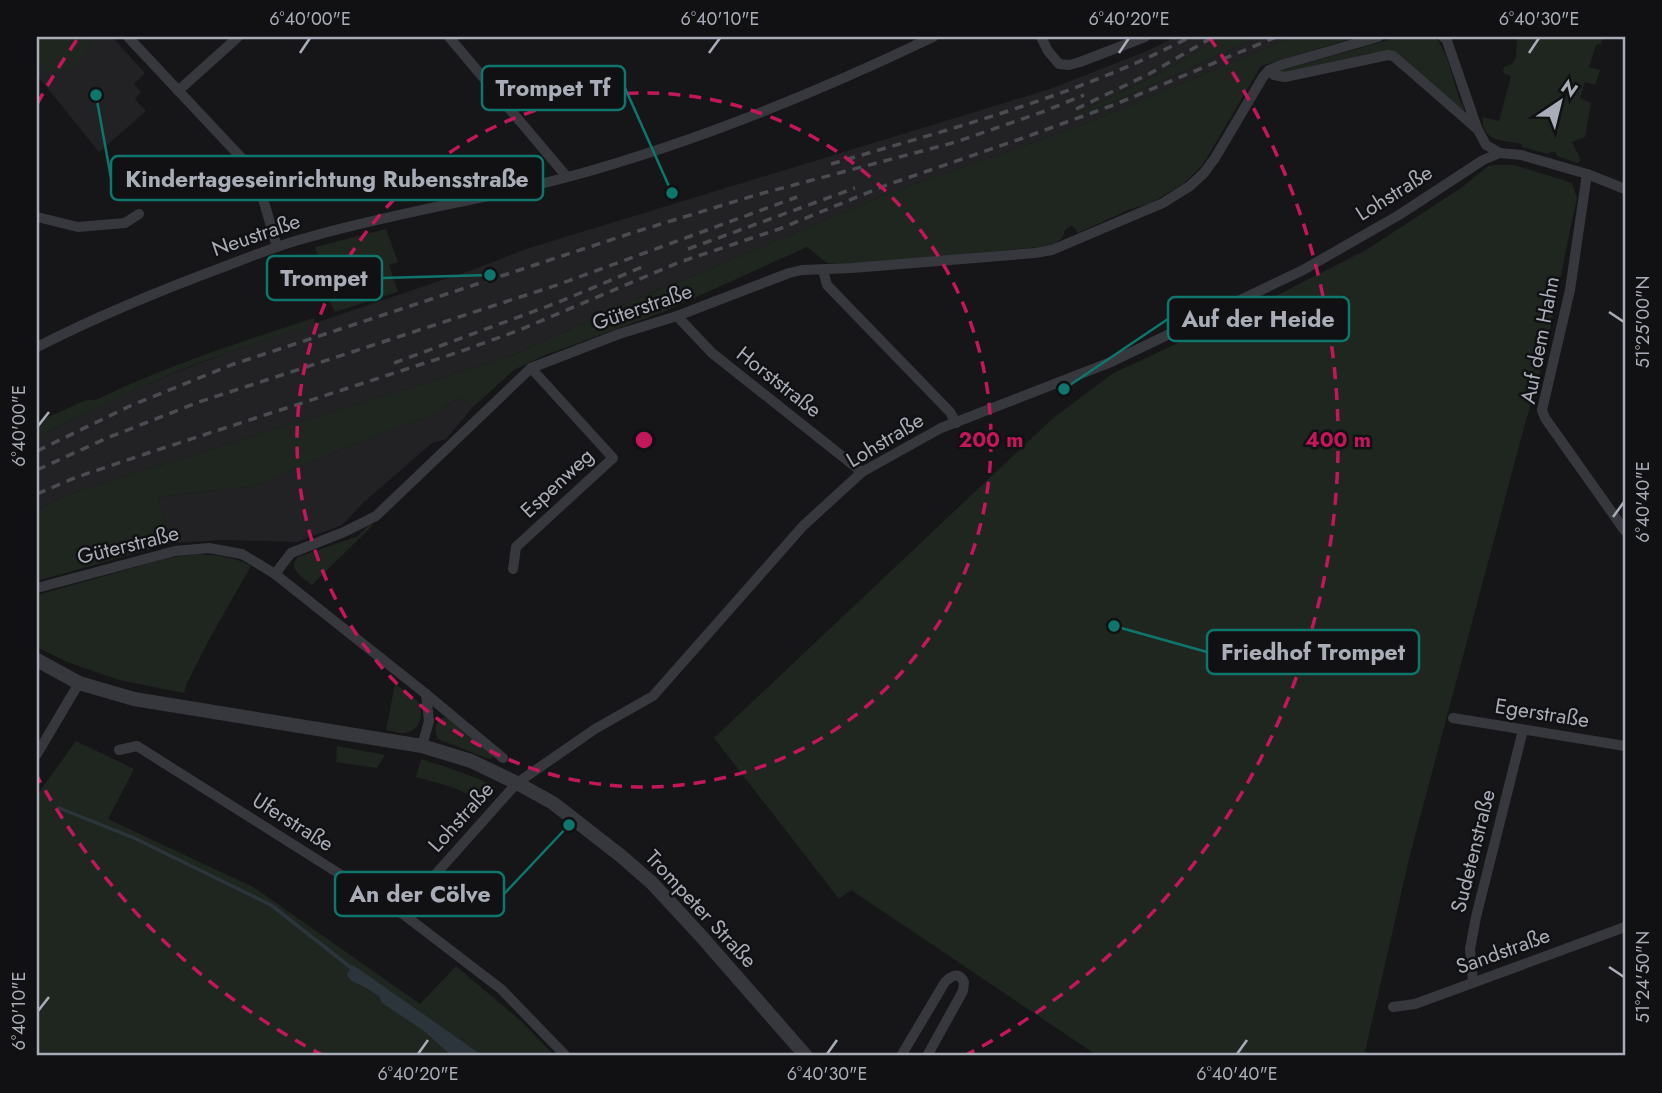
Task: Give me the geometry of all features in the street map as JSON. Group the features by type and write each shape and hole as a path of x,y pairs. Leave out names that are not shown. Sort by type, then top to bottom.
{"street":[{"path":"128,37 250,167 257,178 277,247"},
{"path":"178,91 238,37"},
{"path":"449,37 567,177"},
{"name":"Neustraße","path":"37,347 90,320 181,281 277,247 379,219 567,177 705,133 827,85 933,37"},
{"path":"1041,37 1059,64 1069,65 1145,37"},
{"path":"1378,37 1269,70 1274,75 1285,78 1393,56 1477,128"},
{"path":"1443,37 1446,38 1477,128 1486,145 1500,153 1521,155 1587,174 1625,189"},
{"name":"Güterstraße","path":"37,588 175,551 209,548 242,554 275,573 291,553 376,516 531,368 789,273 1052,250 1163,203 1190,186 1215,158 1269,70"},
{"name":"Lohstraße","path":"401,913 517,783 595,729 653,696 803,526 862,472 941,428 1111,362 1303,270 1399,215 1483,160 1500,153"},
{"name":"Auf dem Hahn","path":"1587,174 1570,290 1542,410 1625,531"},
{"path":"37,217 78,227 125,223 139,214"},
{"path":"823,270 827,285 950,412 956,423"},
{"name":"Horststraße","path":"677,316 712,354 862,472"},
{"name":"Espenweg","path":"513,569 516,547 613,458 531,368"},
{"path":"275,573 503,758"},
{"name":"Trompeter Straße","path":"37,660 79,683 134,699 422,746 471,761 517,783 553,803 652,883 806,1056"},
{"path":"37,754 79,683"},
{"path":"422,746 429,721 426,694"},
{"name":"Egerstraße","path":"1452,718 1625,746"},
{"name":"Sudetenstraße","path":"1473,982 1470,949 1476,917 1523,730"},
{"name":"Uferstraße","path":"119,750 137,746 401,913 501,989 566,1056"},
{"name":"Sandstraße","path":"1393,1007 1415,1004 1625,927"},
{"path":"901,1056 945,982 953,975 960,977 964,982 961,996 927,1056"}],"shaded area":[{"path":"37,37 112,37 145,73 134,84 141,92 135,99 146,111 99,152 37,75"},
{"path":"37,37 88,37 88,45 76,64 63,70 47,72 37,63"},
{"path":"1176,37 1223,37 1157,75 1079,112 1079,115 1259,37 1292,37 1082,125 890,193 623,305 509,357 83,489 37,509 37,437 122,395 179,371 526,249 1050,89"},
{"path":"1223,37 1259,37 1079,115 1079,112 1157,75"},
{"path":"1292,37 1357,37 1261,66 1202,166 1183,184 1151,203 1128,210 1078,233 1072,225 1065,230 1060,240 1049,246 880,263 827,263 807,247 663,312 543,356 514,370 473,407 461,397 429,416 254,486 157,497 172,543 37,581 37,509 83,489 509,357 623,305 890,193 1082,125"},
{"path":"1399,37 1435,37 1448,62 1463,111 1394,53 1372,56 1371,53 1322,66 1280,74 1279,71"},
{"path":"1517,37 1603,37 1601,44 1596,45 1589,67 1600,70 1595,85 1585,82 1580,98 1591,103 1585,137 1572,142 1580,158 1577,163 1557,156 1555,152 1548,154 1522,147 1522,144 1495,139 1486,132 1483,117 1499,121 1511,76 1503,73 1504,67 1512,64 1516,57"},
{"path":"1514,165 1572,183 1577,198 1542,365 1410,855 1364,1056 1098,1056 851,890 839,899 714,738 1052,419 1112,374 1246,311 1366,250 1461,188 1488,166"},
{"path":"386,229 398,262 389,265 398,292 335,312 329,300 329,288 315,247"},
{"path":"314,318 315,324 178,371 37,437 37,422 86,400 96,400 176,365"},
{"path":"461,397 473,407 446,439 432,443 363,503 342,525 297,542 223,540 172,543 157,497 254,486 429,416"},
{"path":"369,525 373,525 312,585 294,568 298,557 358,536"},
{"path":"195,554 231,558 251,566 211,636 184,693 119,680 67,662 37,647 37,595 168,558"},
{"path":"395,684 413,697 420,706 419,723 406,733 386,730"},
{"path":"444,717 451,719 493,754 492,759 438,739 436,726"},
{"path":"76,741 134,769 108,819 255,888 420,1004 456,966 521,1021 555,1056 37,1056 37,795"},
{"path":"337,746 385,755 377,768 336,762"},
{"path":"421,759 495,786 495,792 482,806 461,791 416,777"},
{"path":"353,965 483,1056 452,1056 424,1031 382,1003 379,996 350,980 347,974"}],"waterway":[{"path":"59,808 134,838 271,905 354,970"}],"railway":[{"path":"831,164 1059,94 1190,37"},
{"path":"1076,109 1149,74 1213,37"},
{"path":"37,494 77,477 517,331 680,262 779,229 884,186 1116,104 1276,37"},
{"path":"37,451 130,406 231,365 638,231 756,195 956,142 1084,95"},
{"path":"688,249 855,188"},
{"path":"37,470 107,438 199,402 560,284 797,197"},
{"path":"394,363 559,302 642,267"}],"place":[{"name":"Kindertageseinrichtung Rubensstraße","path":"96,95"},
{"name":"Trompet Tf","path":"672,193"},
{"name":"Trompet","path":"490,275"},
{"name":"Auf der Heide","path":"1064,389"},
{"name":"Friedhof Trompet","path":"1114,626"},
{"name":"An der Cölve","path":"569,825"}]}
